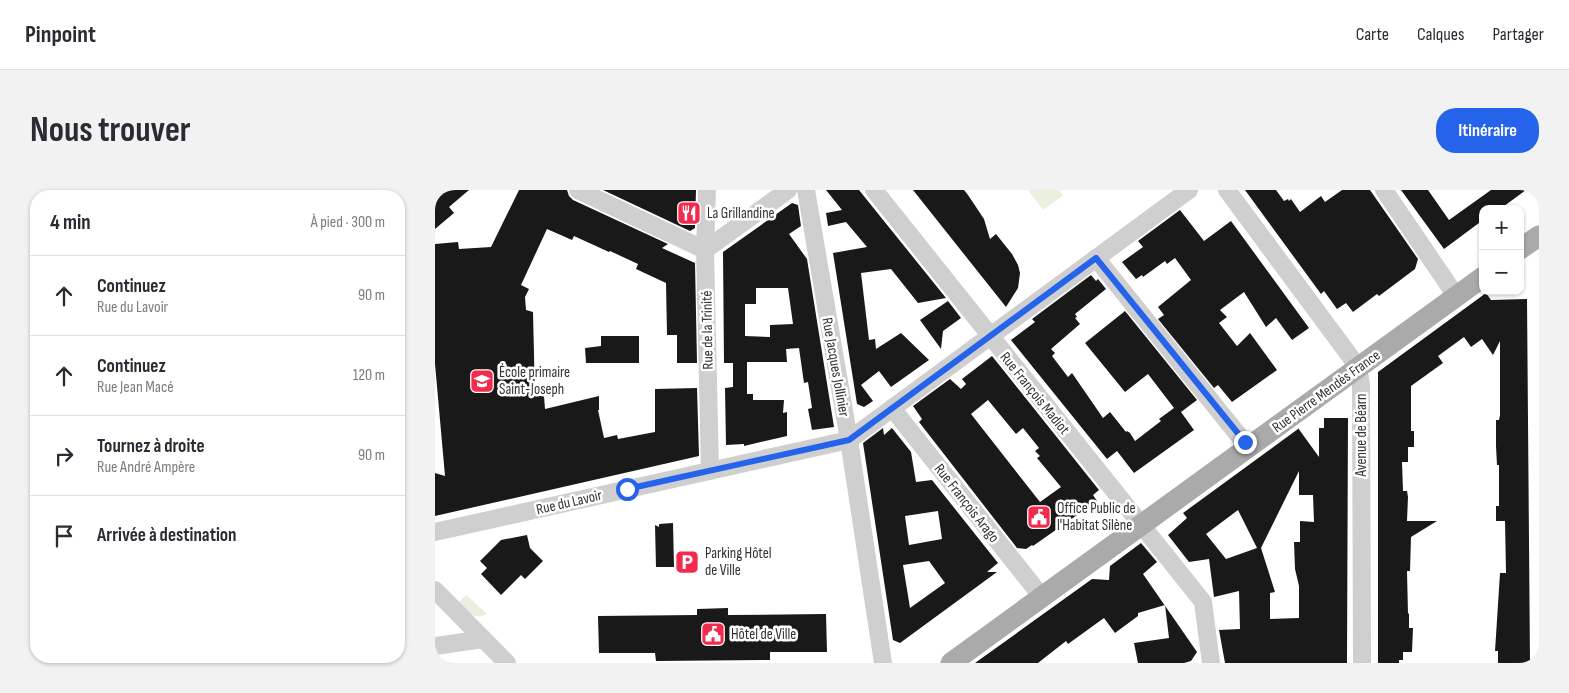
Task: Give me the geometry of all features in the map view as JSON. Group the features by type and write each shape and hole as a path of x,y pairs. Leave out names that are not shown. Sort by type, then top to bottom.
{"main road":[{"path":"1524,247 1539,236"},
{"name":"Rue Pierre Mendès France","path":"951,663 1479,280"}],"street":[{"path":"578,190 705,250 788,190"},
{"name":"Rue de la Trinité","path":"707,190 705,250 710,471"},
{"name":"Rue Jacques Jollinier","path":"805,190 849,440 883,663"},
{"name":"Rue François Madiot","path":"874,190 1203,602 1211,663"},
{"path":"849,440 1189,190"},
{"name":"Avenue de Béarn","path":"1227,190 1358,367 1361,385 1362,663"},
{"path":"1384,190 1456,296"},
{"path":"1096,258 1249,447"},
{"name":"Rue François Arago","path":"892,408 1041,597"},
{"name":"Rue du Lavoir","path":"435,532 849,440"},
{"path":"435,590 507,663"},
{"path":"435,646 483,638"}],"shaded area":[{"path":"1028,190 1059,190 1063,195 1043,210"},
{"path":"466,595 487,614 474,616 458,603"}],"building":[{"path":"435,190 469,190 449,207 454,213 435,229"},
{"path":"519,190 567,190 573,200 668,244 662,248 695,263 697,363 677,363 677,335 667,335 666,283 636,269 638,264 610,251 574,236 572,240 547,229 521,285 529,289 525,297 526,310 533,312 535,396 544,396 545,409 599,396 598,410 604,438 617,435 618,439 655,432 655,389 697,388 699,456 435,516 435,473 445,476 435,364 435,244 458,242 459,249 491,247"},
{"path":"603,190 696,190 695,228 690,231"},
{"path":"826,190 859,190 946,298 918,303 891,269 861,273 869,340 875,339 876,349 901,333 929,360 891,387 879,371 861,385 873,401 864,407 857,404 833,253 867,247 846,222 828,226 826,213 842,210"},
{"path":"913,190 964,190 968,195 984,219 990,239 996,234 1018,265 1020,273 1018,288 1006,307"},
{"path":"1245,190 1276,190 1284,201 1291,199 1300,212 1321,196 1325,202 1342,190 1370,190 1418,259 1415,269 1379,296 1377,294 1353,312 1346,303 1337,309 1324,291 1321,294"},
{"path":"1401,190 1428,190 1449,220 1491,190 1526,190 1505,205 1479,205 1479,223 1444,249"},
{"path":"792,203 798,205 801,226 789,234 807,259 834,427 812,430 808,409 812,408 808,382 804,383 799,348 786,349 787,362 747,362 747,394 753,394 753,400 784,400 783,413 787,412 787,436 744,446 744,444 726,445 725,388 733,387 733,363 724,363 723,252","holes":["756,288 788,288 793,324 770,325 770,337 745,336 745,304 756,304"]},
{"path":"1180,210 1204,241 1231,221 1309,328 1292,340 1276,318 1266,327 1244,292 1220,310 1227,317 1219,323 1237,346 1250,333 1277,370 1232,402 1218,385 1214,388 1158,319 1164,315 1158,307 1191,280 1175,258 1167,264 1165,261 1143,277 1142,275 1136,279 1122,262 1143,247 1138,241"},
{"path":"1091,275 1096,281 1098,279 1106,289 1075,314 1077,317 1075,318 1080,324 1051,349 1055,353 1052,356 1068,377 1072,373 1103,418 1110,412 1135,441 1161,421 1159,419 1174,408 1148,374 1125,392 1085,343 1125,311 1197,400 1181,412 1194,430 1134,473 1117,451 1107,459 1011,340 1035,322 1032,319"},
{"path":"1483,295 1487,295 1491,300 1527,299 1530,663 1498,663 1498,651 1495,651 1500,573 1506,573 1505,521 1496,521 1496,506 1499,506 1496,420 1499,420 1500,415 1500,341 1493,355 1482,339 1471,347 1464,337 1438,356 1443,363 1411,386 1411,431 1414,431 1414,447 1408,447 1408,462 1402,462 1403,491 1407,491 1408,497 1407,521 1437,521 1411,537 1410,571 1407,571 1409,628 1413,628 1412,652 1403,652 1403,660 1399,660 1399,663 1378,663 1378,372"},
{"path":"948,301 961,318 943,331 941,349 920,320"},
{"path":"601,336 639,336 639,363 586,363 585,348 601,346"},
{"path":"992,356 1099,490 1093,495 1097,501 1033,546 1026,549 1017,548 919,422 922,419 913,406 950,379 961,389 966,384 962,379","holes":["988,400 1016,434 1023,428 1039,448 1035,451 1040,456 1037,458 1061,487 1040,502 971,414"]},
{"path":"1324,418 1348,418 1347,663 1225,663 1219,630 1240,629 1239,591 1214,597 1209,559 1189,562 1168,535 1187,518 1183,513 1298,428 1319,457 1319,428 1324,428","holes":["1299,471 1299,495 1313,495 1314,522 1300,521 1300,542 1294,542 1295,569 1299,586 1299,618 1270,619 1270,593 1275,592 1261,548","1238,510 1257,548 1226,559 1206,534"]},
{"path":"883,428 884,435 892,428 911,452 916,482 932,480 998,563 987,572 997,572 900,643 893,640 863,443","holes":["938,511 942,539 909,545 905,516","929,561 945,583 910,608 903,565"]},
{"path":"673,523 674,567 656,567 655,525 659,527 659,524"},
{"path":"527,535 530,548 543,561 525,579 521,575 501,595 481,574 487,568 480,561 501,540"},
{"path":"1141,543 1157,562 1143,574 1165,605 1138,613 1138,616 1115,633 1104,618 1068,644 1066,641 1038,663 975,663 1092,579 1109,580 1110,566"},
{"path":"1165,606 1197,652 1191,661 1184,663 1138,663 1134,643 1169,638"},
{"name":"Hôtel de Ville","path":"728,608 728,615 826,614 827,652 770,652 770,660 656,661 655,653 599,653 598,616 697,615 697,609"}],"place":[{"name":"La Grillandine","path":"689,213"},
{"name":"École primaire Saint-Joseph","path":"482,381"},
{"name":"Office Public de l'Habitat Silène","path":"1039,517"},
{"name":"Parking Hôtel de Ville","path":"687,562"},
{"name":"Hôtel de Ville","path":"713,634"}],"route":[{"path":"627,489 849,440 1096,258 1245,442"}]}
